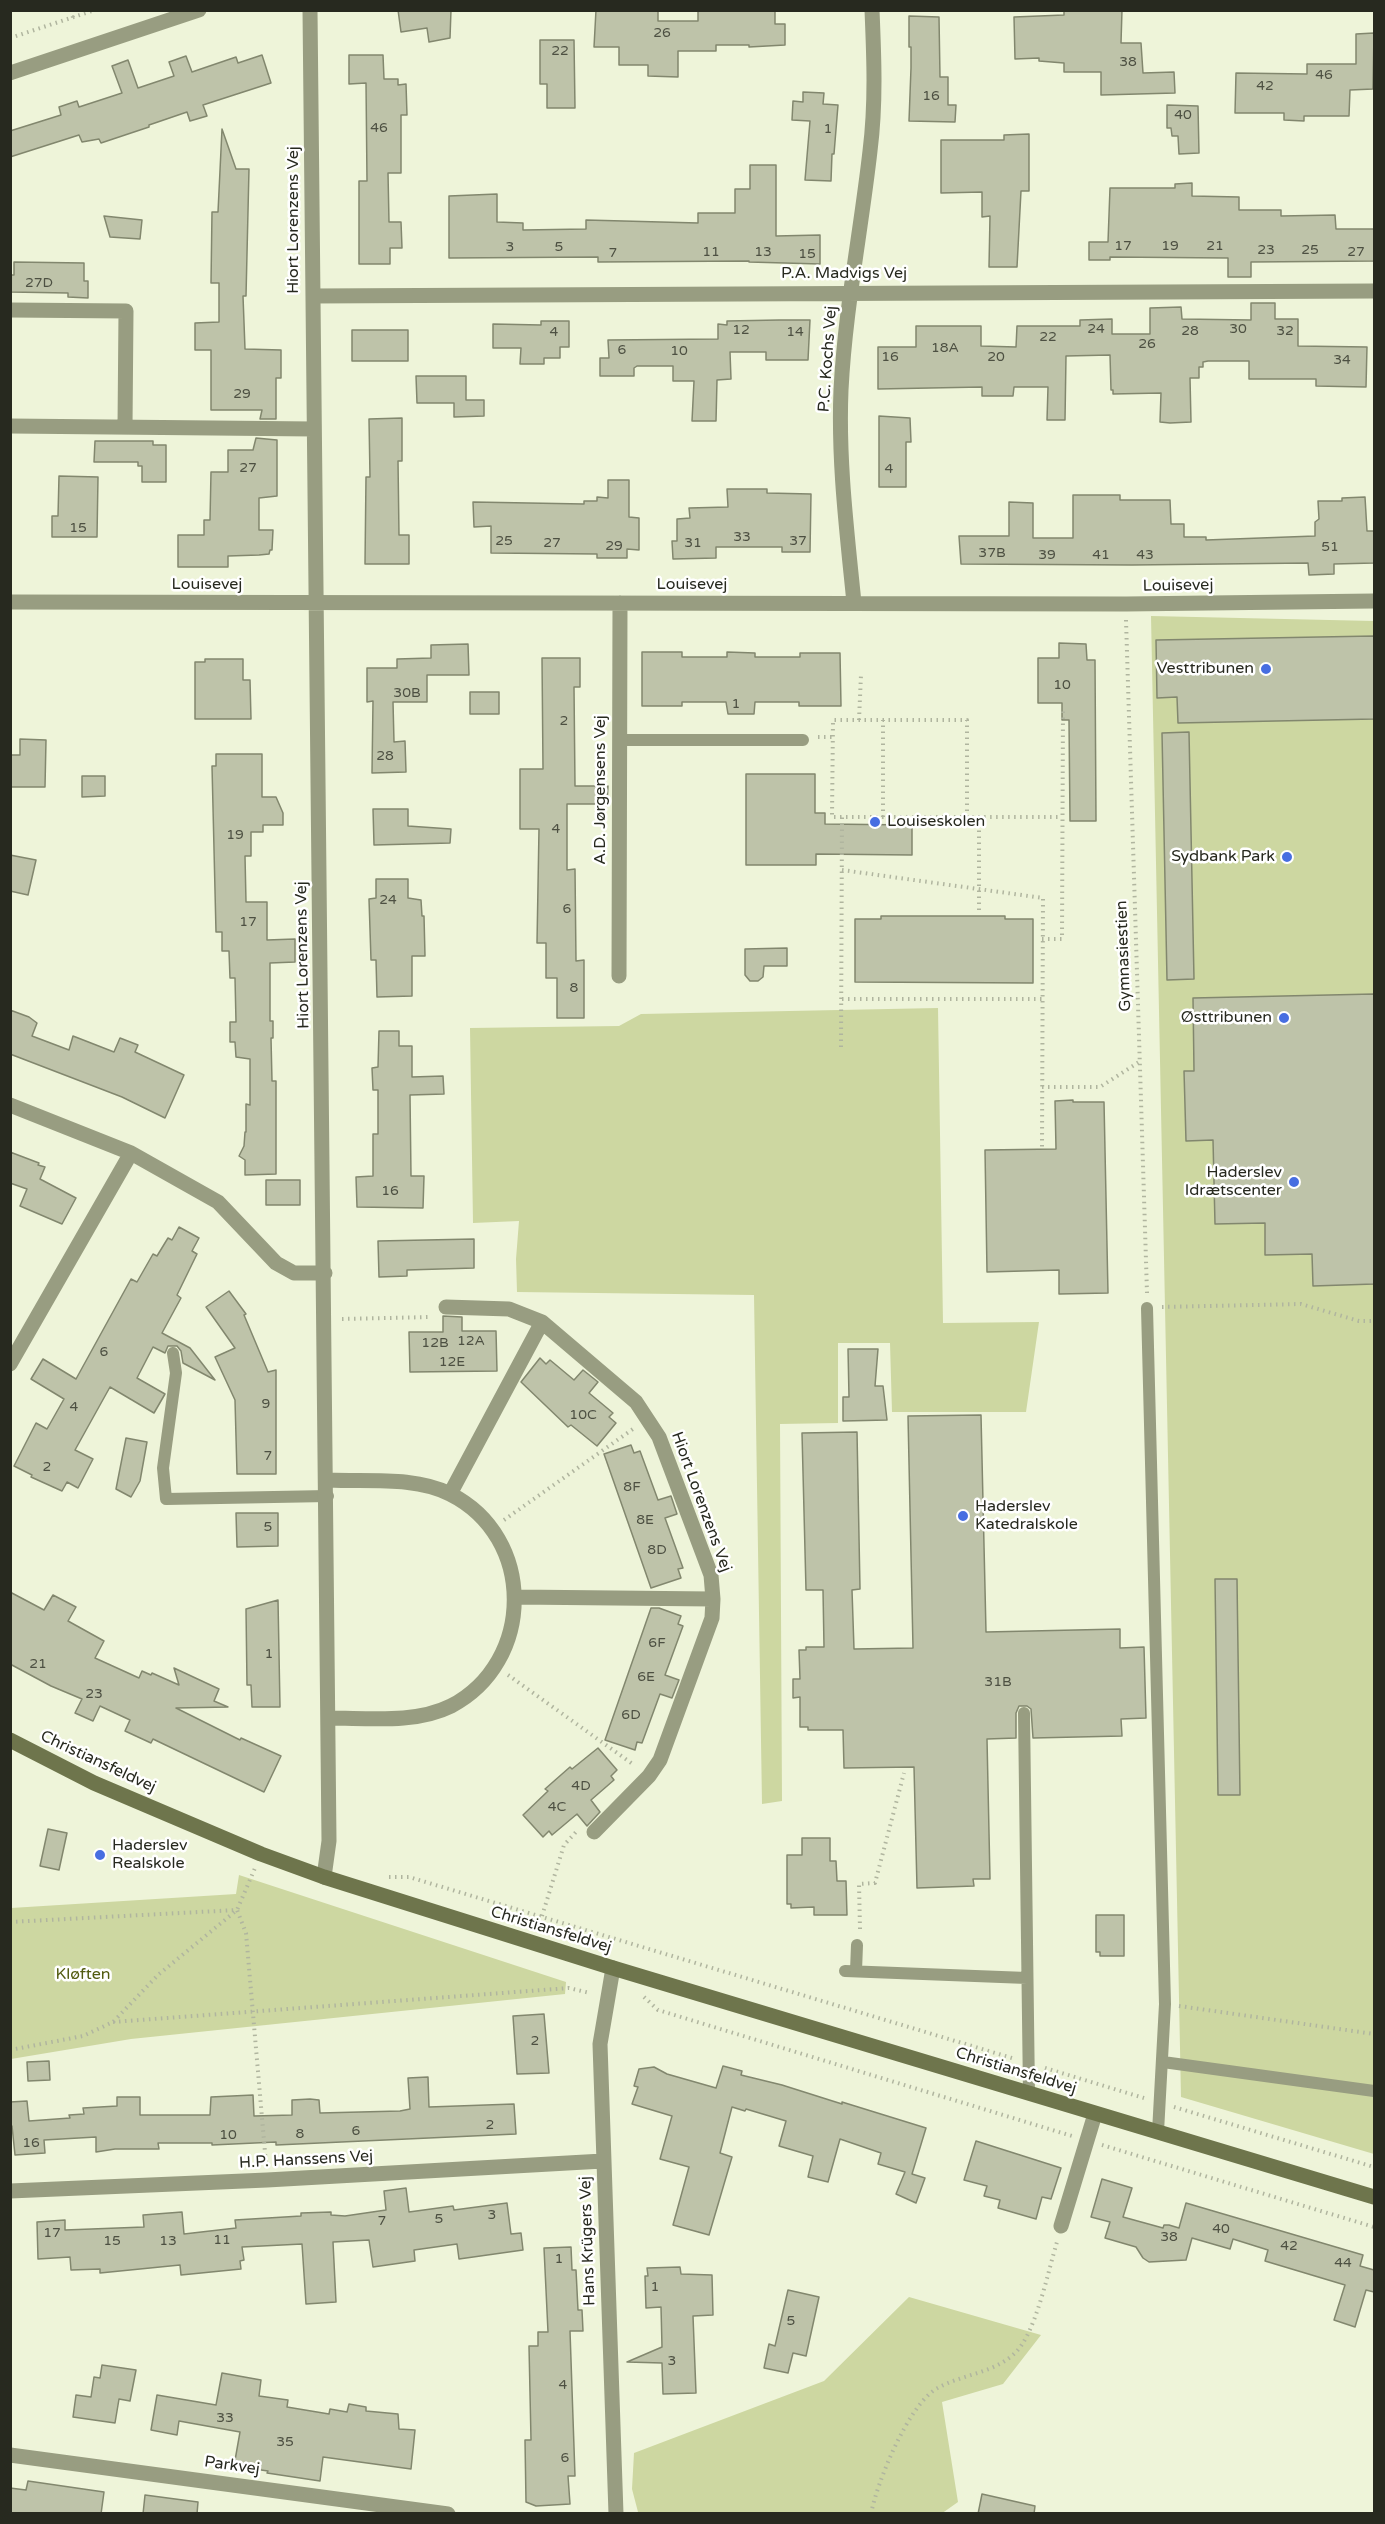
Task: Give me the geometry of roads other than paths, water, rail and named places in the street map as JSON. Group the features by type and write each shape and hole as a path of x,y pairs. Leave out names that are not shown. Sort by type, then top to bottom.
{"street":[{"path":"10,73 199,10"},
{"name":"Hiort Lorenzens Vej","path":"310,10 329,1480 329,1841 324,1877"},
{"name":"P.C. Kochs Vej","path":"854,603 842,473 841,391 850,292 871,150 875,78 872,10"},
{"name":"P.A. Madvigs Vej","path":"313,296 1374,291"},
{"path":"10,310 126,311 125,427"},
{"path":"10,426 314,429"},
{"name":"Louisevej","path":"10,602 1126,604 1374,601"},
{"name":"A.D. Jørgensens Vej","path":"619,976 620,603"},
{"path":"10,1106 131,1153 218,1203 276,1263 294,1273 325,1273"},
{"path":"10,1364 131,1153"},
{"name":"Hiort Lorenzens Vej","path":"446,1307 509,1309 542,1322 636,1402 659,1437 711,1575 712,1618 660,1760 650,1776 594,1832"},
{"path":"450,1494 542,1322"},
{"path":"329,1480 421,1484 450,1494 477,1512 491,1529 511,1566 516,1597 512,1630 495,1666 478,1687 450,1706 418,1716 329,1718"},
{"path":"516,1597 713,1599"},
{"name":"Christiansfeldvej","path":"10,1740 94,1783 261,1854 324,1877 613,1968 1374,2197"},
{"name":"Hans Krügers Vej","path":"613,1968 600,2044 616,2514"},
{"path":"1061,2226 1095,2114"},
{"name":"H.P. Hanssens Vej","path":"10,2191 267,2180 603,2161"},
{"name":"Parkvej","path":"10,2455 448,2514"}],"lane":[{"path":"620,740 803,740"},
{"path":"1147,1308 1165,2004 1158,2132"},
{"path":"173,1353 177,1373 163,1468 166,1499 328,1496"},
{"path":"1024,1713 1029,2094"},
{"path":"857,1945 850,1971 1027,1978"},
{"path":"1163,2062 1374,2091"}],"place":[{"name":"Vesttribunen","path":"1266,669"},
{"name":"Louiseskolen","path":"875,822"},
{"name":"Sydbank Park","path":"1287,857"},
{"name":"Østtribunen","path":"1284,1018"},
{"name":"Haderslev Idrætscenter","path":"1294,1182"},
{"name":"Haderslev Katedralskole","path":"963,1516"},
{"name":"Haderslev Realskole","path":"100,1855"}],"park label":[{"name":"Kløften","path":"83,1975"}]}
